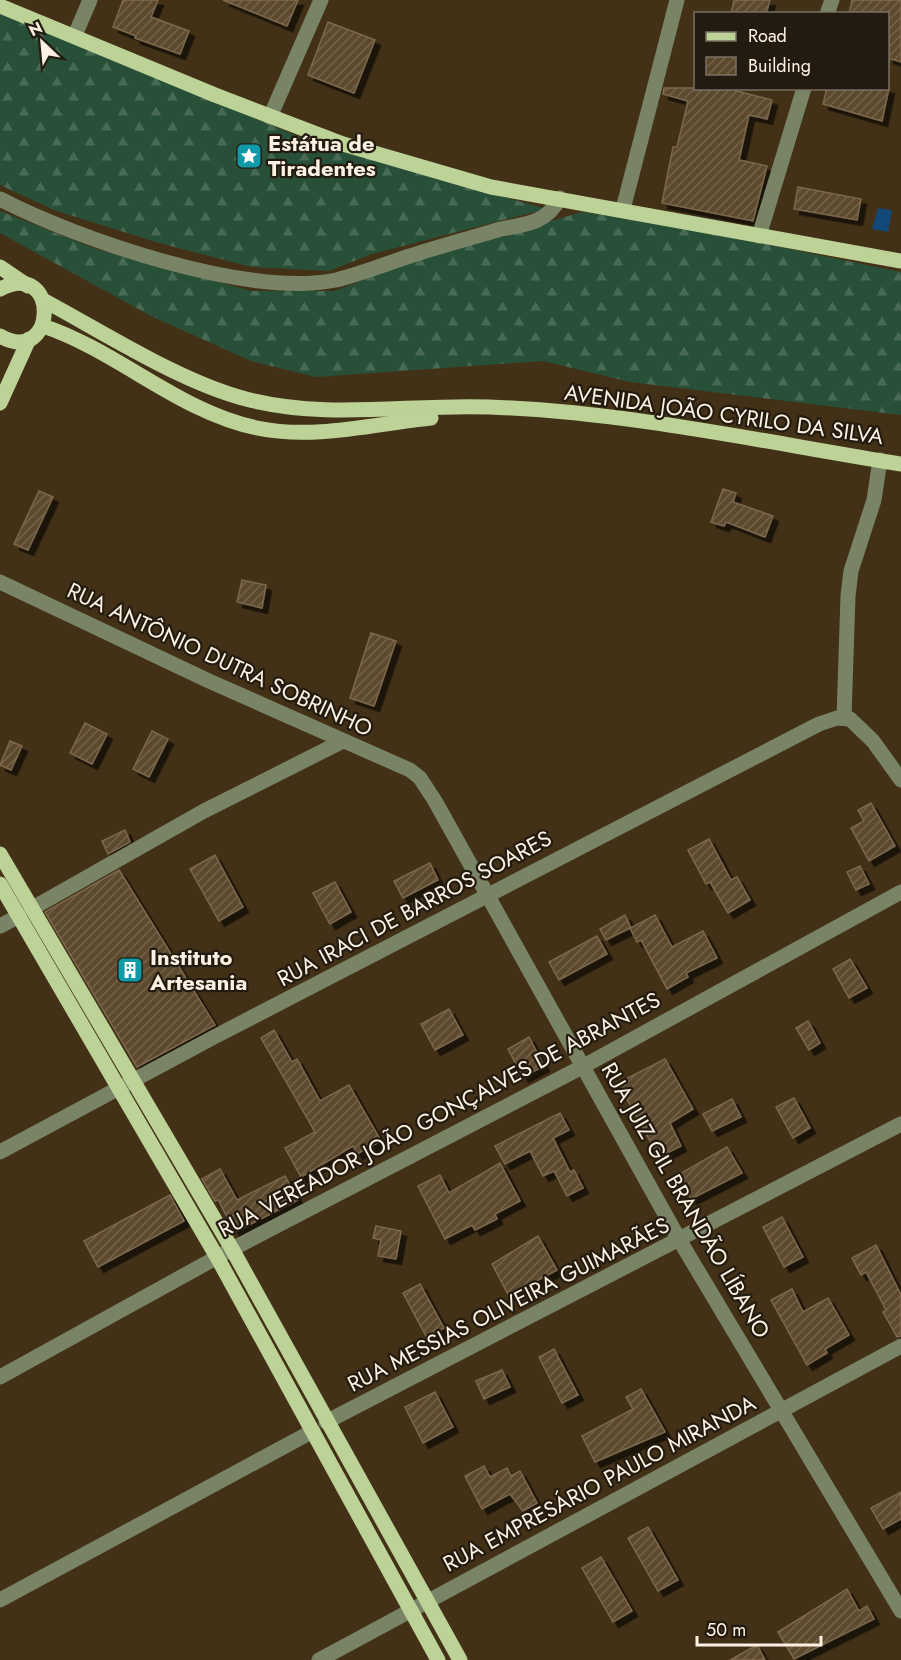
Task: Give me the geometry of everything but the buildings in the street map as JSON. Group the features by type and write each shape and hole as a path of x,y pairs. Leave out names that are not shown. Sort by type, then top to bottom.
{"main road":[{"path":"0,6 270,117 342,144 491,187 901,261"},
{"name":"AVENIDA JOÃO CYRILO DA SILVA","path":"0,267 28,286 43,300 153,359 216,389 246,399 334,411 505,409 610,416 901,464"},
{"path":"0,289 18,284 28,286"},
{"path":"0,404 29,339 43,326 46,313 43,300"},
{"name":"AVENIDA JOÃO CYRILO DA SILVA","path":"43,326 87,344 167,391 217,416 259,429 319,432 505,409"},
{"path":"0,336 10,341 29,339"},
{"path":"0,854 25,912 120,1087 217,1257 438,1660"},
{"path":"0,884 25,912 134,1080 232,1249 460,1660"}],"street":[{"path":"75,35 90,0"},
{"path":"270,117 321,0"},
{"path":"623,209 676,0"},
{"path":"759,236 803,90"},
{"path":"0,199 76,232 176,264 259,281 297,284 336,280 490,232 527,225 551,214 560,198"},
{"path":"880,460 874,500 851,571 844,717 857,724 873,741 901,780"},
{"name":"RUA ANTÔNIO DUTRA SOBRINHO","path":"0,582 410,770 420,778"},
{"name":"RUA IRACI DE BARROS SOARES","path":"0,1152 486,895 819,724 844,717"},
{"path":"0,926 204,812 343,741"},
{"name":"RUA JUIZ GIL BRANDÃO LÍBANO","path":"420,778 455,836 680,1240 782,1409 896,1590 901,1611"},
{"name":"RUA VEREADOR JOÃO GONÇALVES DE ABRANTES","path":"0,1377 232,1249 582,1067 901,892"},
{"name":"RUA MESSIAS OLIVEIRA GUIMARÃES","path":"326,1422 901,1124"},
{"name":"RUA EMPRESÁRIO PAULO MIRANDA","path":"319,1660 901,1346"},
{"path":"0,1600 313,1431"}],"green space":[{"path":"0,12 64,35 304,139 546,209 372,254 329,271 252,267 159,243 54,210 0,185"},
{"path":"0,211 96,249 251,291 335,291 414,260 582,212 659,222 901,272 901,415 630,382 543,361 316,377 251,361 151,316 0,233"}],"water":[{"path":"878,208 892,210 888,232 872,229"}],"place":[{"name":"Estátua de Tiradentes","path":"249,156"},
{"name":"Instituto Artesania","path":"130,970"}]}
